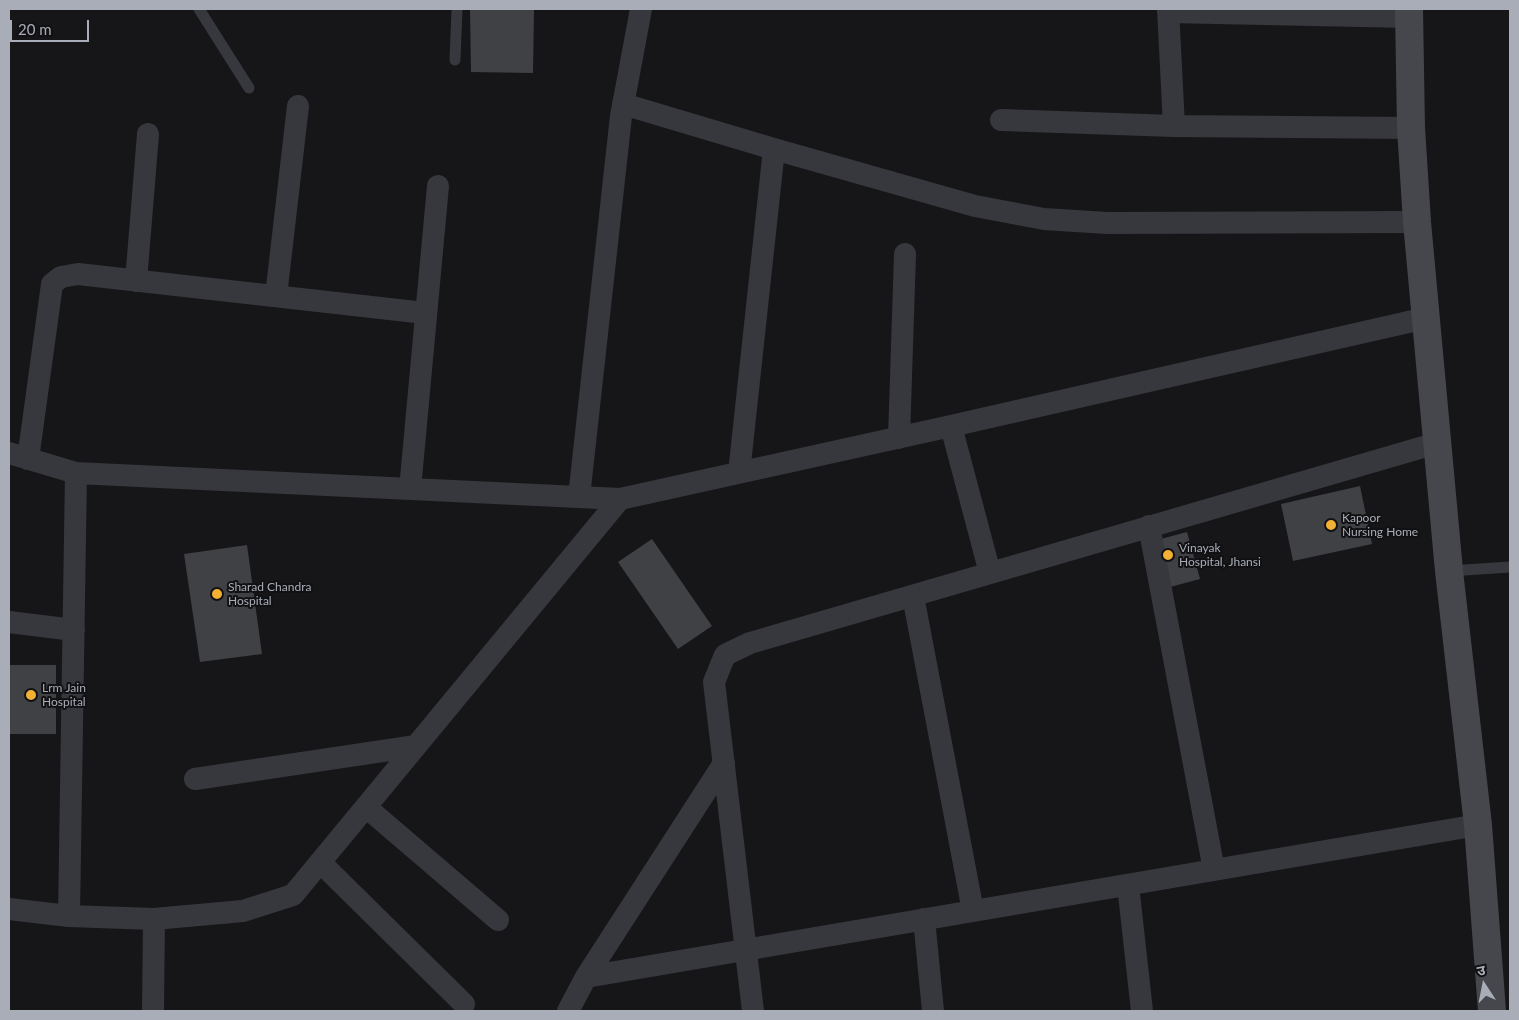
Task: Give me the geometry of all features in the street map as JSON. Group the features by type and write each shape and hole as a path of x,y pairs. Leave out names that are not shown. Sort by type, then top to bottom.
{"main road":[{"path":"1409,13 1411,128 1417,222 1448,571 1478,825 1492,1011"}],"street":[{"path":"579,497 623,104 641,9"},
{"path":"1174,126 1168,10 1409,13"},
{"path":"623,104 975,206 1044,219 1107,223 1417,222"},
{"path":"276,296 298,106"},
{"path":"1001,120 1174,126 1411,128"},
{"path":"136,281 148,134"},
{"path":"739,473 774,149"},
{"path":"410,489 438,186"},
{"path":"899,438 905,254"},
{"path":"425,313 78,274 61,277 52,284 18,456 76,473 620,499 899,438 1426,318"},
{"path":"951,426 990,573"},
{"path":"753,1011 714,682 725,654 750,643 1437,442"},
{"path":"69,916 76,473"},
{"path":"9,909 69,916 154,920 243,911 293,895 620,499"},
{"path":"1149,526 1214,870"},
{"path":"913,596 973,911"},
{"path":"9,622 74,630"},
{"path":"195,778 416,746"},
{"path":"568,1011 586,977 724,763"},
{"path":"366,806 498,920"},
{"path":"586,977 1478,825"},
{"path":"320,862 464,1004"},
{"path":"1128,885 1142,1011"},
{"path":"924,919 933,1011"},
{"path":"153,1011 154,920"}],"lane":[{"path":"199,9 249,88"},
{"path":"456,60 457,9"},
{"path":"1448,571 1510,567"}],"building":[{"path":"470,9 534,9 533,73 471,72"},
{"path":"1360,486 1372,544 1293,561 1281,504"},
{"path":"1187,532 1200,579 1170,587 1157,540"},
{"path":"652,539 712,626 678,649 618,562"},
{"path":"247,545 262,654 200,662 184,554"},
{"path":"9,665 56,665 56,734 9,734"}],"place":[{"name":"Kapoor Nursing Home","path":"1331,525"},
{"name":"Vinayak Hospital, Jhansi","path":"1168,555"},
{"name":"Sharad Chandra Hospital","path":"217,594"},
{"name":"Lrm Jain Hospital","path":"31,695"}]}
